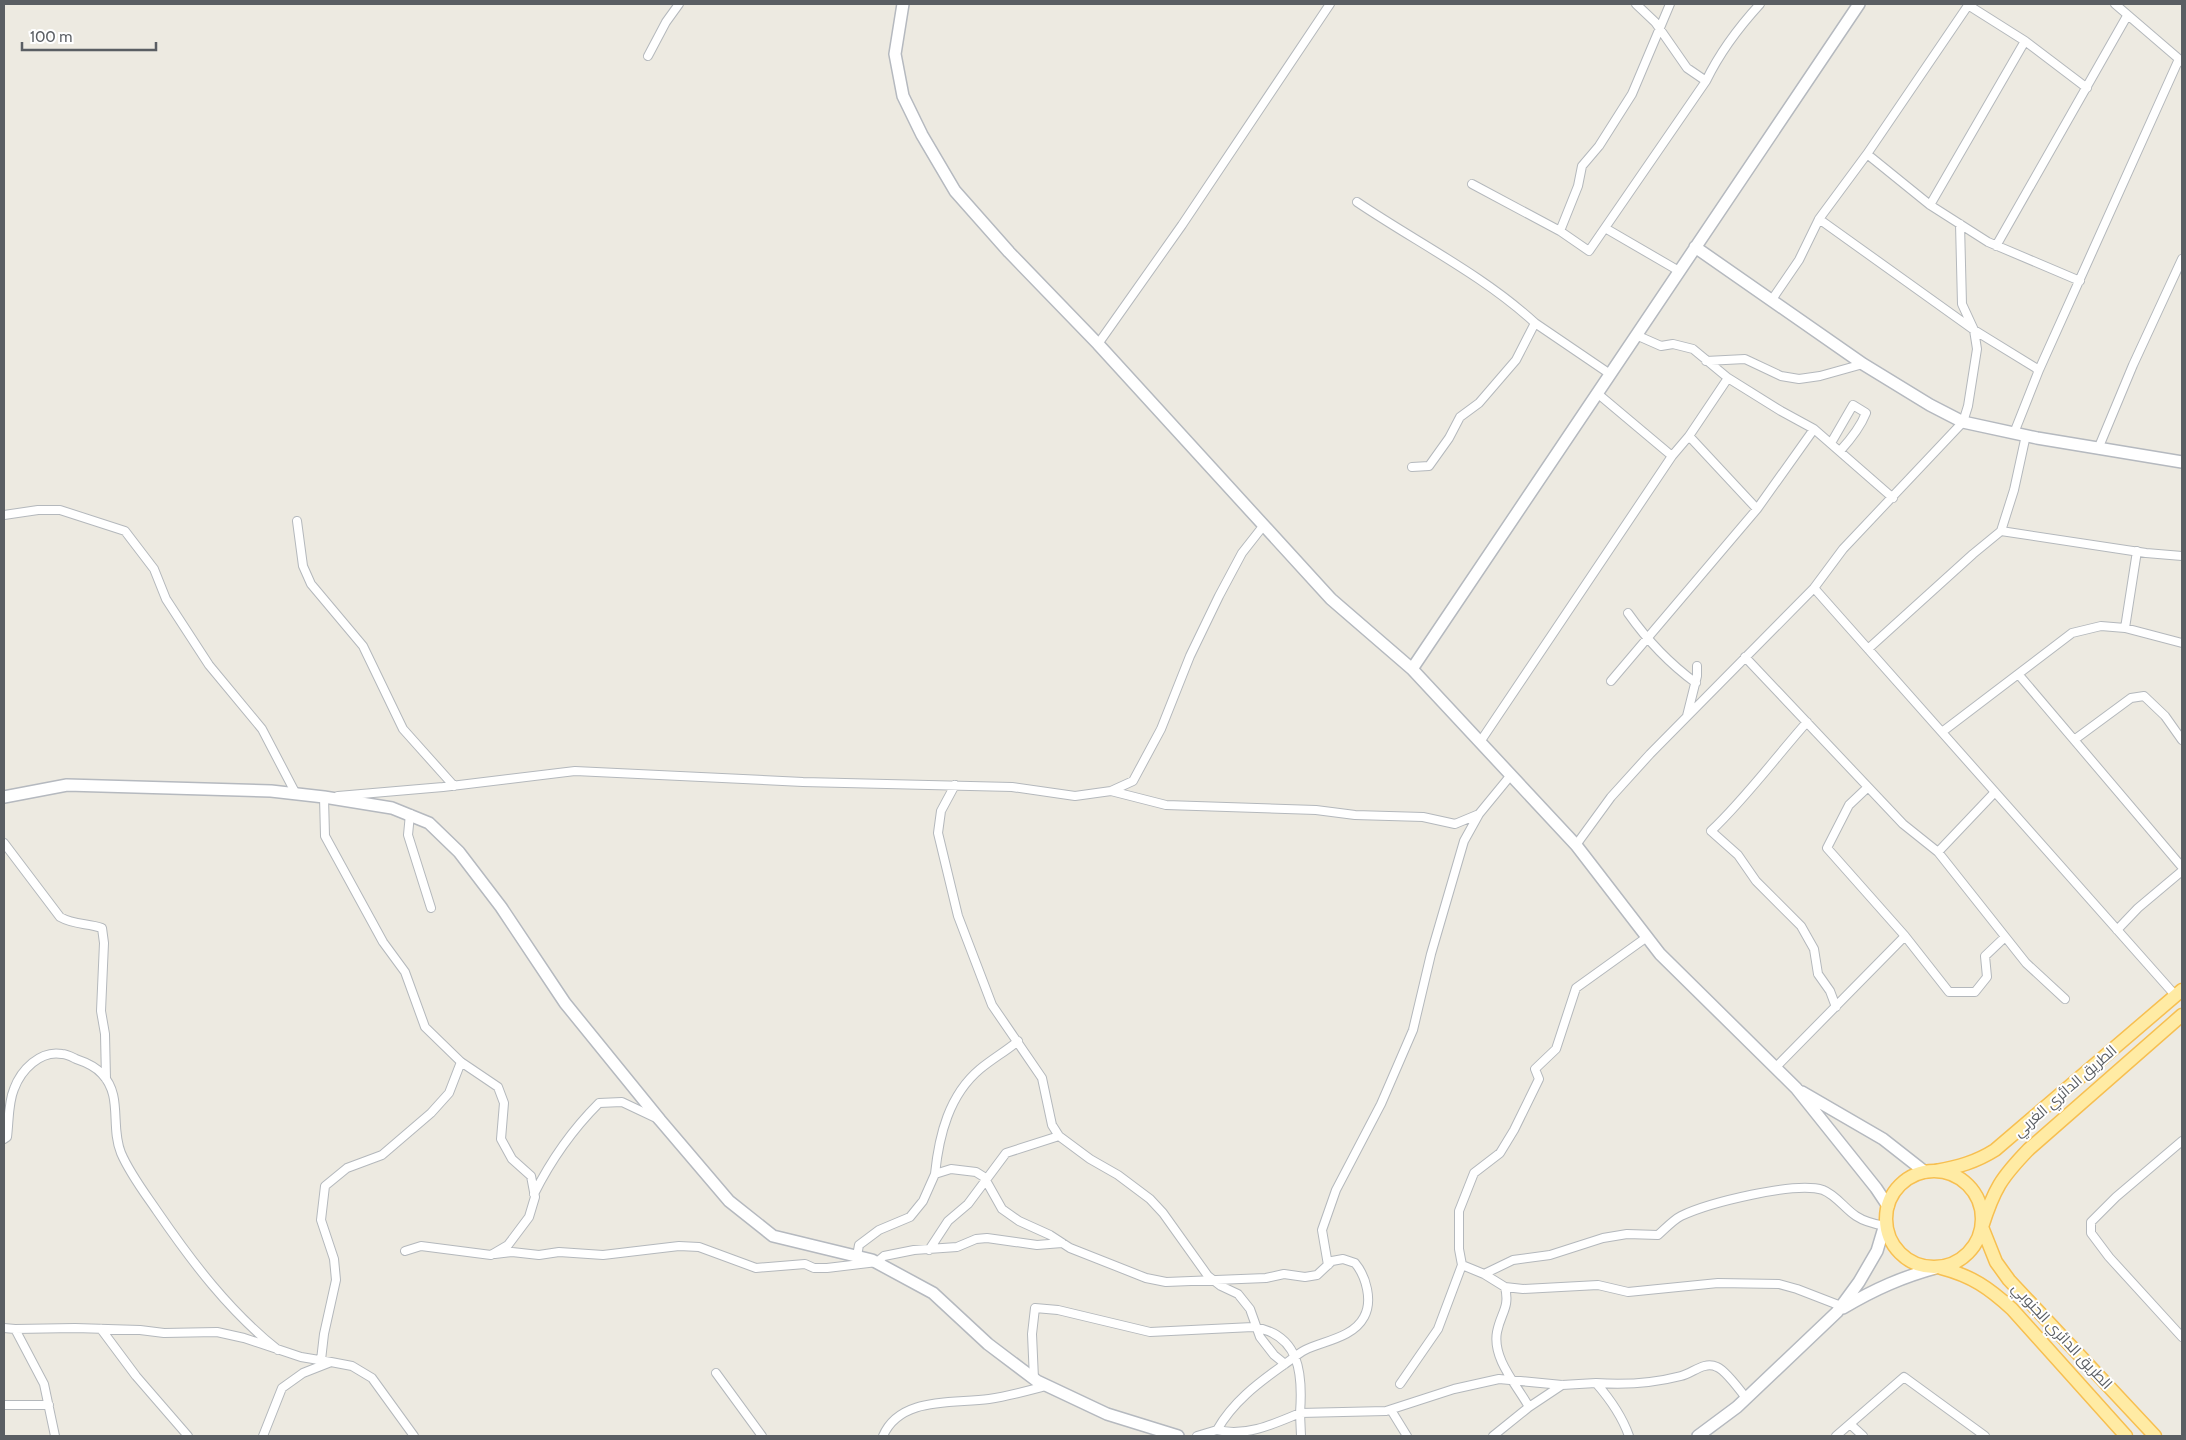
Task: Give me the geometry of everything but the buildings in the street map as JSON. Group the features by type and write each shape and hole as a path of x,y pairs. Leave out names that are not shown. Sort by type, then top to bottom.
{"main road":[{"name":"الطريق الدائري الغربي","path":"1930,1172 1958,1167 1979,1160 1995,1150 2179,993"},
{"name":"الطريق الدائري الغربي","path":"1982,1227 1998,1184 2012,1167 2029,1149 2182,1015"},
{"path":"1930,1172 1952,1174 1966,1182 1976,1195 1982,1211 1982,1227 1977,1242 1967,1255 1954,1264 1939,1267 1923,1266 1909,1260 1897,1250 1885,1224 1888,1206 1895,1191 1906,1180 1930,1172"},
{"name":"الطريق الدائري الجنوبي","path":"1982,1227 1996,1262 2014,1285 2155,1436"},
{"name":"الطريق الدائري الجنوبي","path":"1939,1267 1960,1273 1978,1282 2012,1309 2126,1436"}],"street":[{"path":"648,56 666,22 680,4"},
{"path":"903,4 895,54 903,96 922,135 955,191 1009,252 1098,344 1331,599 1412,669 1576,845 1660,954 1796,1088 1876,1188 1888,1206"},
{"path":"1098,344 1182,226 1330,4"},
{"path":"1636,4 1660,28 1687,68 1706,81"},
{"path":"1560,231 1578,186 1582,166 1599,146 1632,94 1670,4"},
{"path":"1472,184 1560,231 1589,252 1706,81 1716,60 1740,25 1760,4"},
{"path":"1412,669 1859,4"},
{"path":"1771,301 1799,260 1819,219 1867,154 1968,4 2025,41 2087,88"},
{"path":"2014,433 2040,370 2181,60 2115,4"},
{"path":"1996,246 2127,16"},
{"path":"1930,205 2025,41"},
{"path":"1867,154 1930,205 1996,246 2080,281"},
{"path":"1357,202 1403,234 1454,262 1518,308 1535,323 1610,374"},
{"path":"1819,219 1974,330 2040,370"},
{"path":"1576,845 1611,796 1814,588 1843,549 1963,422 1968,406 1977,348 1974,330 1962,304 1960,224"},
{"path":"1605,228 1679,271"},
{"path":"1695,247 1863,364 1930,405 1963,422 2014,433 2182,462"},
{"path":"2098,448 2133,365 2182,259"},
{"path":"1412,466 1429,466 1449,438 1460,416 1479,404 1516,360 1535,323"},
{"path":"1636,334 1661,346 1673,344 1693,350 1728,378 1814,429 1893,498"},
{"path":"1706,361 1745,359 1781,376 1799,380 1863,364"},
{"path":"1480,742 1672,456 1687,439 1728,378"},
{"path":"1597,393 1672,456"},
{"path":"1831,443 1853,405 1864,410 1866,413 1854,436 1840,451"},
{"path":"1611,681 1757,509 1814,429"},
{"path":"1868,649 2001,531 2014,490 2026,435"},
{"path":"1687,439 1689,436 1757,509"},
{"path":"4,515 38,510 60,510 125,531 154,569 166,599 209,665 262,730 296,794"},
{"path":"297,521 303,566 311,584 363,646 403,729 454,786"},
{"path":"324,797 454,786 575,771 803,782 1012,786 1075,796 1111,791 1133,781 1161,729 1190,656 1219,596 1242,553 1264,525"},
{"path":"2001,531 2182,556"},
{"path":"2125,628 2137,551"},
{"path":"1814,588 2117,930 2179,993"},
{"path":"1628,613 1648,639 1682,673 1696,683"},
{"path":"1942,732 2019,676 2072,633 2101,626 2125,628 2182,643"},
{"path":"1745,657 1903,824 1938,852 2026,963 2065,999"},
{"path":"1686,718 1696,683 1697,666"},
{"path":"2019,676 2182,867"},
{"path":"2074,740 2131,698 2144,696 2165,716 2182,740"},
{"path":"1807,722 1770,764 1736,808 1711,831 1738,855 1756,881 1801,926 1814,949 1818,974 1830,991 1836,1007"},
{"path":"1328,1265 1322,1230 1336,1190 1381,1104 1413,1030 1431,954 1464,841 1480,814 1510,775"},
{"path":"4,797 67,785 272,791 392,808 429,823 459,852 501,907 565,1003 729,1201 773,1236 877,1262 933,1293 988,1344 1034,1379 1107,1414 1170,1435"},
{"path":"955,785 942,811 938,833 958,916 992,1005 1042,1078 1052,1125 1059,1136 1090,1159 1118,1175 1150,1199 1208,1276 1238,1294 1250,1309 1260,1337 1274,1355 1285,1364"},
{"path":"1868,786 1849,805 1828,848 1905,936 1948,992 1975,992 1987,977 1985,956 2005,937"},
{"path":"1111,791 1166,805 1316,810 1355,815 1423,817 1455,824 1480,814"},
{"path":"1938,852 1995,792"},
{"path":"324,797 325,836 383,942 405,972 425,1027 462,1062 498,1087 504,1103 501,1139 512,1159 531,1176 534,1194"},
{"path":"410,814 408,835 431,908"},
{"path":"4,843 60,917 71,923 102,928 104,943 100,1011 105,1034 106,1079"},
{"path":"2117,930 2138,908 2182,871"},
{"path":"1775,1068 1905,936"},
{"path":"1400,1384 1438,1329 1462,1265 1459,1250 1459,1211 1474,1173 1500,1152 1514,1130 1539,1079 1535,1069 1556,1049 1576,988 1647,937"},
{"path":"857,1256 859,1245 879,1230 910,1217 922,1201 935,1174 938,1146 945,1119 960,1091 979,1069 1018,1041"},
{"path":"4,1139 7,1137 7,1117 13,1090 24,1070 42,1056 61,1053 83,1061 101,1073 113,1088 120,1151 131,1171 208,1282 258,1334 278,1350"},
{"path":"321,1360 324,1334 336,1280 334,1258 321,1220 325,1186 347,1168 382,1155 431,1113 449,1092 462,1062"},
{"path":"1796,1088 1883,1139 1930,1172"},
{"path":"490,1255 508,1245 529,1217 534,1194 546,1169 582,1120 599,1103 622,1102 660,1120"},
{"path":"928,1250 948,1221 968,1204 1006,1153 1059,1136"},
{"path":"2182,1141 2116,1197 2091,1222 2090,1233 2182,1337"},
{"path":"935,1174 951,1169 976,1172 985,1180 1002,1209 1019,1221 1070,1248 1146,1278 1166,1282 1266,1278 1284,1274 1305,1277 1317,1275 1332,1261 1356,1262 1365,1281 1368,1304 1364,1318 1348,1332 1329,1342 1305,1350 1246,1392 1226,1415 1217,1430"},
{"path":"1484,1274 1513,1260 1550,1254 1603,1238 1646,1233 1658,1235 1679,1217 1698,1208 1782,1190 1822,1190 1832,1195 1855,1216 1866,1222 1885,1224 1877,1251 1839,1309 1746,1398 1698,1436"},
{"path":"405,1251 421,1246 490,1255 512,1252 539,1255 559,1252 603,1254 679,1246 699,1247 756,1268 804,1264 814,1268 827,1268 877,1262 884,1256 914,1250 957,1247 976,1239 987,1238 1037,1245 1062,1243"},
{"path":"1462,1265 1484,1274 1505,1287 1523,1289 1598,1286 1628,1292 1718,1283 1779,1284 1798,1289 1839,1309"},
{"path":"1839,1309 1871,1291 1906,1276 1939,1267"},
{"path":"1505,1287 1508,1301 1496,1334 1497,1352 1529,1407"},
{"path":"1034,1379 1032,1334 1035,1308 1058,1310 1150,1332 1256,1327 1268,1329 1280,1338 1296,1356 1299,1366 1301,1436"},
{"path":"4,1328 140,1330 164,1333 217,1332 244,1338 301,1357 352,1366 372,1378 414,1436"},
{"path":"15,1329 44,1384 55,1436"},
{"path":"100,1329 136,1376 188,1436"},
{"path":"263,1436 282,1388 303,1373 330,1362"},
{"path":"1197,1436 1217,1430 1229,1433 1267,1426 1300,1413 1343,1414 1391,1410 1471,1384 1499,1378 1562,1385 1610,1384 1657,1381 1683,1376 1708,1365 1719,1367 1746,1398"},
{"path":"716,1373 762,1436"},
{"path":"1836,1436 1904,1377 1985,1436"},
{"path":"1596,1383 1609,1399 1626,1426 1629,1436"},
{"path":"1493,1436 1529,1407 1562,1385"},
{"path":"883,1436 888,1424 911,1408 947,1402 990,1399 1046,1386"},
{"path":"4,1406 49,1405"},
{"path":"1391,1410 1407,1436"},
{"path":"1850,1424 1863,1436"}]}
